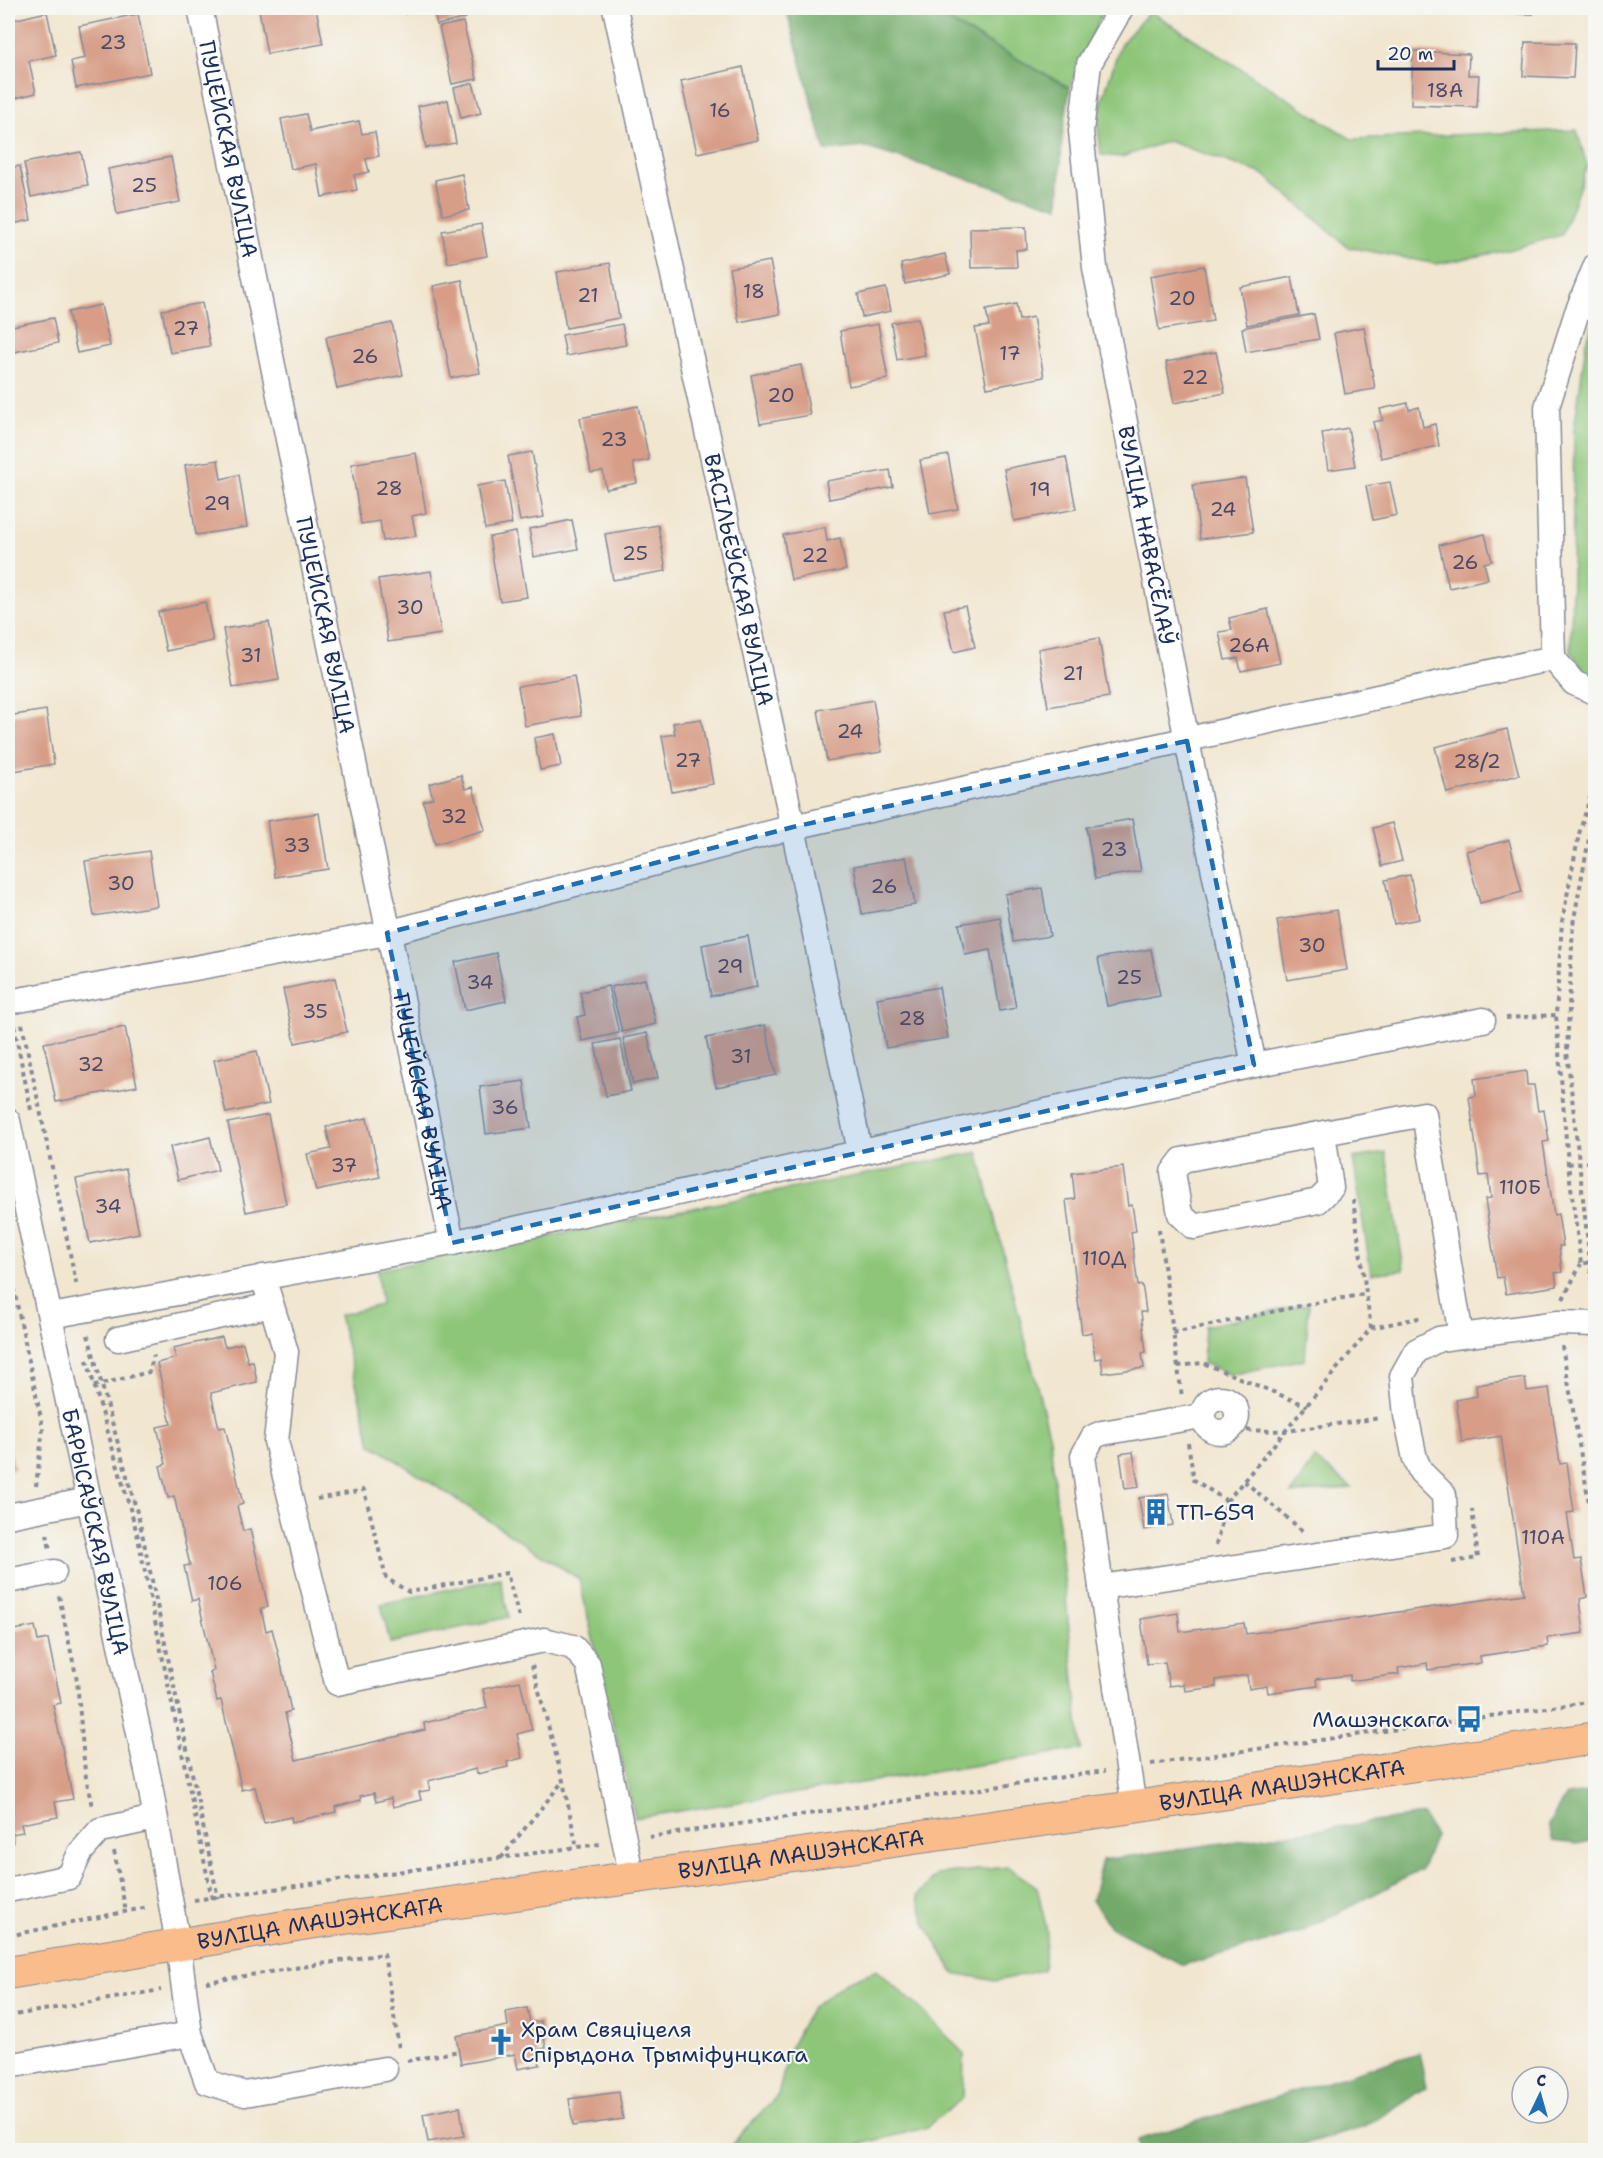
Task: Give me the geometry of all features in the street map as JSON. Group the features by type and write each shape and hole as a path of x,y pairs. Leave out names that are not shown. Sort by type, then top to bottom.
{"main road":[{"name":"ВУЛІЦА МАШЭНСКАГА","path":"8,1972 302,1924 1134,1807 1596,1738"}],"street":[{"name":"ПУЦЕЙСКАЯ ВУЛІЦА","path":"200,8 452,1243"},
{"name":"ВАСІЛЬЕЎСКАЯ ВУЛІЦА","path":"615,8 793,828 860,1152"},
{"name":"ВУЛІЦА НАВАСЁЛАЎ","path":"1121,8 1089,64 1081,131 1095,268 1187,741 1254,1065"},
{"path":"1596,265 1576,315 1547,407 1553,658 1574,683 1596,693"},
{"path":"11,1002 387,933 793,828 1553,658"},
{"path":"51,1316 452,1243 1254,1065 1483,1020"},
{"path":"1323,1133 1331,1188 1318,1201 1194,1227 1180,1214 1173,1172 1182,1161 1323,1133 1424,1113 1461,1336"},
{"name":"БАРЫСАЎСКАЯ ВУЛІЦА","path":"8,1121 146,1768 178,1944 190,2034 207,2082 245,2094 395,2060"},
{"path":"263,1277 286,1352 276,1441 337,1683 529,1655 544,1640 573,1647 588,1664 632,1878"},
{"path":"117,1339 271,1305"},
{"path":"1101,1587 1446,1536 1444,1495 1421,1472 1415,1459 1406,1415 1402,1376 1416,1351 1439,1339 1461,1336 1560,1334 1595,1316"},
{"path":"1134,1807 1083,1456 1093,1437 1102,1433 1193,1418 1213,1431 1229,1430"},
{"path":"8,1516 88,1500"},
{"path":"8,1581 54,1572"},
{"path":"8,1890 69,1877 80,1853 100,1830 155,1818"},
{"path":"8,2066 190,2034"}],"path":[{"path":"1596,778 1579,834 1562,922 1557,1015 1568,1164 1581,1264 1555,1315 1596,1543"},
{"path":"1595,1316 1593,1262 1578,1163 1567,1051 1573,924 1590,832 1596,815"},
{"path":"11,1002 33,1117"},
{"path":"11,1002 81,1311 140,1523 218,1898"},
{"path":"1483,1020 1557,1015"},
{"path":"1568,1164 1596,1161"},
{"path":"1210,1571 1227,1501 1371,1328 1353,1197"},
{"path":"1180,1214 1158,1218 1178,1366 1193,1418 1194,1480 1227,1501"},
{"path":"1581,1264 1593,1262"},
{"path":"1173,1333 1366,1294"},
{"path":"94,1386 149,1372 155,1352"},
{"path":"86,1354 137,1533 212,1899"},
{"path":"1178,1366 1203,1363 1307,1406"},
{"path":"1229,1430 1286,1431 1406,1415"},
{"path":"1244,1481 1330,1553"},
{"path":"292,1505 364,1490 386,1578 409,1592 507,1573 563,1781 577,1848"},
{"path":"521,1668 529,1655"},
{"path":"8,1936 171,1903 500,1859 1596,1701"},
{"path":"500,1859 563,1781"},
{"path":"8,2016 384,1954 395,2060 459,2051"}],"highlighted area":[{"path":"1187,741 1254,1065 452,1243 387,933 793,827"}],"green space":[{"path":"786,8 925,8 1070,88 1062,138 1059,207 864,147 825,151"},
{"path":"925,8 1104,8 1070,88"},
{"path":"1150,11 1351,139 1577,130 1587,166 1562,235 1505,251 1437,264 1348,247 1263,174 1168,141 1122,157 1101,155 1097,117 1120,45"},
{"path":"1595,319 1596,499 1590,513 1596,517 1595,679 1586,676 1571,651 1574,430 1586,343"},
{"path":"978,1152 1050,1438 1081,1749 635,1818 579,1579 371,1444 339,1315 381,1305 377,1270"},
{"path":"1386,1153 1404,1270 1371,1274 1353,1158"},
{"path":"1309,1304 1305,1359 1231,1375 1203,1363 1205,1326"},
{"path":"1314,1458 1352,1488 1291,1494"},
{"path":"500,1578 509,1617 390,1643 381,1604"},
{"path":"1595,1791 1595,1840 1577,1844 1553,1841 1548,1824 1567,1795"},
{"path":"1423,1815 1435,1836 1421,1870 1299,1933 1183,1965 1110,1927 1092,1900 1102,1860"},
{"path":"1008,1867 1037,1887 1047,1931 1043,1970 996,1981 954,1973 926,1925 917,1896 938,1874"},
{"path":"877,1970 924,2012 964,2054 963,2098 925,2128 860,2144 855,2150 728,2150 778,2095 790,2048 811,2008 846,1982"},
{"path":"1419,2053 1426,2087 1365,2127 1286,2150 1139,2150 1137,2140"}],"building":[{"path":"316,8 323,44 267,54 259,10"},
{"path":"403,8 427,8 405,14"},
{"path":"433,8 464,8 466,18 437,25"},
{"path":"1479,8 1534,8 1533,14 1479,12"},
{"path":"47,12 56,55 29,61 36,93 12,99 8,79 8,21"},
{"path":"138,14 150,73 76,88 71,61 85,58 79,26"},
{"path":"463,22 477,79 452,84 439,27"},
{"path":"1525,42 1575,43 1573,78 1523,76"},
{"path":"1413,51 1469,54 1468,75 1479,75 1477,107 1411,105"},
{"path":"743,67 758,140 697,153 681,81"},
{"path":"473,83 481,113 461,118 454,88"},
{"path":"448,100 456,143 426,148 418,106"},
{"path":"306,114 310,131 359,121 362,134 375,132 379,156 366,159 369,172 354,175 357,190 322,197 316,164 291,169 281,119"},
{"path":"81,152 88,185 31,197 24,163"},
{"path":"171,157 180,202 117,214 108,169"},
{"path":"20,166 31,220 8,225 8,168"},
{"path":"462,174 469,210 443,215 435,180"},
{"path":"481,224 487,256 448,263 442,231"},
{"path":"1026,227 1027,249 1016,250 1017,267 971,268 970,228"},
{"path":"945,254 950,274 905,284 901,264"},
{"path":"770,261 780,314 739,322 729,268"},
{"path":"610,263 619,318 566,328 557,272"},
{"path":"1204,266 1213,321 1159,330 1150,276"},
{"path":"1292,277 1299,315 1247,325 1240,287"},
{"path":"462,280 480,373 451,378 433,286"},
{"path":"886,288 891,311 862,317 858,294"},
{"path":"202,303 210,346 170,353 162,310"},
{"path":"1016,304 1019,320 1033,317 1044,377 987,388 975,328 989,326 986,310"},
{"path":"101,305 110,346 77,353 68,312"},
{"path":"1314,314 1319,339 1246,352 1242,328"},
{"path":"53,318 58,343 9,353 8,327"},
{"path":"918,318 925,355 897,360 891,323"},
{"path":"392,323 403,375 337,389 326,337"},
{"path":"622,324 626,345 566,356 562,335"},
{"path":"878,324 888,379 849,386 840,331"},
{"path":"1364,327 1375,389 1345,394 1334,333"},
{"path":"1216,352 1225,393 1174,403 1166,362"},
{"path":"801,365 810,415 760,424 751,375"},
{"path":"1408,403 1409,410 1419,407 1423,427 1435,424 1439,446 1381,458 1373,422 1383,420 1380,409"},
{"path":"638,406 649,460 633,463 637,483 606,489 603,471 591,473 580,418"},
{"path":"1348,428 1355,466 1328,470 1322,433"},
{"path":"532,452 544,517 520,521 508,456"},
{"path":"416,453 426,513 412,516 416,536 383,541 380,521 361,524 351,464"},
{"path":"948,455 958,509 930,514 920,460"},
{"path":"1066,457 1076,509 1014,521 1004,469"},
{"path":"218,460 221,479 239,475 247,527 196,535 185,465"},
{"path":"890,470 893,487 829,499 826,481"},
{"path":"1245,478 1253,532 1200,539 1193,485"},
{"path":"505,481 512,524 485,529 477,486"},
{"path":"1390,482 1397,515 1373,520 1366,486"},
{"path":"572,520 578,549 534,557 529,529"},
{"path":"658,525 666,571 613,580 605,534"},
{"path":"825,527 827,541 840,538 846,570 791,580 783,535"},
{"path":"516,532 527,597 500,601 489,537"},
{"path":"1485,534 1492,561 1484,563 1488,579 1449,588 1439,545"},
{"path":"431,571 441,634 388,642 378,579"},
{"path":"205,602 213,641 166,651 158,612"},
{"path":"965,606 975,647 954,652 944,610"},
{"path":"1268,609 1280,663 1241,671 1238,658 1225,660 1219,632 1232,630 1229,618"},
{"path":"269,622 279,680 233,688 223,629"},
{"path":"1099,638 1109,697 1048,707 1038,649"},
{"path":"574,676 581,716 525,726 518,686"},
{"path":"873,700 882,752 827,761 818,710"},
{"path":"46,710 54,764 8,772 8,716"},
{"path":"701,719 713,784 672,792 662,736 675,734 673,723"},
{"path":"1507,729 1519,775 1447,793 1435,747"},
{"path":"555,734 561,766 540,770 534,738"},
{"path":"461,775 465,789 473,787 485,830 435,844 423,801 433,798 429,784"},
{"path":"319,813 328,869 275,877 267,821"},
{"path":"1132,819 1141,871 1095,879 1086,827"},
{"path":"1392,823 1402,861 1382,866 1373,828"},
{"path":"1509,840 1522,892 1480,903 1466,851"},
{"path":"149,851 157,906 94,916 85,861"},
{"path":"906,857 915,905 862,914 854,866"},
{"path":"1410,875 1419,919 1394,924 1385,880"},
{"path":"1042,888 1050,936 1013,942 1005,894"},
{"path":"1337,910 1347,970 1287,980 1277,920"},
{"path":"1000,917 1016,1008 1000,1011 990,950 965,955 959,924"},
{"path":"748,936 757,987 711,996 702,945"},
{"path":"1151,949 1160,996 1107,1006 1098,958"},
{"path":"496,953 506,1001 465,1010 455,962"},
{"path":"335,978 347,1032 295,1043 283,989"},
{"path":"645,979 656,1024 622,1032 611,987"},
{"path":"608,986 619,1033 582,1041 577,1017 585,1015 580,992"},
{"path":"939,987 948,1038 886,1048 877,998"},
{"path":"765,1025 776,1075 716,1087 706,1038"},
{"path":"125,1027 137,1086 56,1102 44,1043"},
{"path":"647,1033 658,1078 633,1084 623,1038"},
{"path":"620,1039 631,1091 606,1096 595,1044"},
{"path":"257,1051 269,1104 226,1113 214,1060"},
{"path":"1526,1071 1527,1085 1534,1085 1538,1111 1544,1110 1549,1141 1543,1142 1554,1215 1558,1214 1563,1246 1559,1246 1562,1272 1555,1273 1557,1286 1506,1294 1503,1277 1497,1278 1485,1199 1491,1198 1488,1175 1480,1176 1469,1097 1476,1096 1474,1079"},
{"path":"524,1081 531,1128 486,1134 480,1087"},
{"path":"268,1115 286,1204 246,1212 228,1123"},
{"path":"367,1118 380,1177 316,1191 307,1154 331,1149 326,1127"},
{"path":"210,1137 218,1170 178,1180 170,1147"},
{"path":"1123,1167 1128,1206 1132,1205 1136,1231 1131,1232 1138,1286 1142,1285 1146,1312 1141,1312 1146,1352 1142,1353 1144,1368 1103,1373 1101,1358 1095,1359 1092,1332 1082,1334 1066,1200 1075,1199 1072,1173"},
{"path":"126,1169 139,1233 90,1243 76,1179"},
{"path":"222,1337 225,1347 243,1343 248,1362 253,1361 257,1382 211,1393 219,1428 225,1427 243,1504 237,1506 243,1531 250,1529 259,1567 268,1607 261,1609 266,1631 272,1629 281,1664 291,1711 285,1713 296,1760 425,1730 424,1723 487,1708 483,1689 520,1681 532,1730 517,1734 522,1758 507,1762 508,1767 477,1774 476,1769 428,1781 430,1790 419,1792 421,1800 393,1807 391,1798 376,1802 374,1793 360,1796 361,1800 335,1807 336,1812 292,1822 291,1817 264,1823 255,1787 242,1790 221,1700 217,1701 210,1672 214,1670 198,1599 192,1601 184,1566 190,1565 174,1496 168,1498 160,1466 166,1464 157,1427 171,1424 157,1363 176,1358 173,1348"},
{"path":"1525,1378 1527,1391 1549,1388 1560,1464 1567,1463 1574,1512 1567,1513 1574,1560 1581,1559 1587,1597 1580,1599 1584,1633 1547,1638 1548,1646 1480,1656 1481,1663 1428,1670 1427,1663 1398,1668 1399,1674 1350,1681 1350,1675 1316,1679 1317,1686 1268,1693 1267,1686 1249,1689 1247,1675 1216,1680 1216,1687 1185,1691 1184,1684 1169,1686 1165,1662 1147,1664 1141,1619 1178,1613 1180,1632 1244,1623 1246,1634 1524,1594 1501,1436 1462,1442 1456,1400 1477,1396 1476,1385"},
{"path":"8,1441 15,1469 8,1470"},
{"path":"1133,1452 1139,1487 1125,1489 1120,1454"},
{"name":"ТП-659","path":"1168,1494 1173,1525 1144,1530 1139,1498"},
{"path":"35,1626 38,1641 48,1639 61,1703 53,1705 73,1799 55,1802 58,1817 21,1824 23,1832 12,1834 13,1843 8,1844 8,1631"},
{"name":"Храм Свяціцеля Спірыдона Трыміфунцкага","path":"527,2008 530,2023 541,2021 546,2048 537,2050 540,2065 518,2069 515,2054 461,2064 456,2036 508,2026 506,2012"},
{"path":"619,2092 623,2119 573,2126 569,2099"},
{"path":"460,2107 464,2136 428,2142 423,2114"}],"place":[{"name":"ТП-659","path":"1156,1512"},
{"name":"Машэнскага","path":"1469,1719"},
{"name":"Храм Свяціцеля Спірыдона Трыміфунцкага","path":"501,2042"}]}
